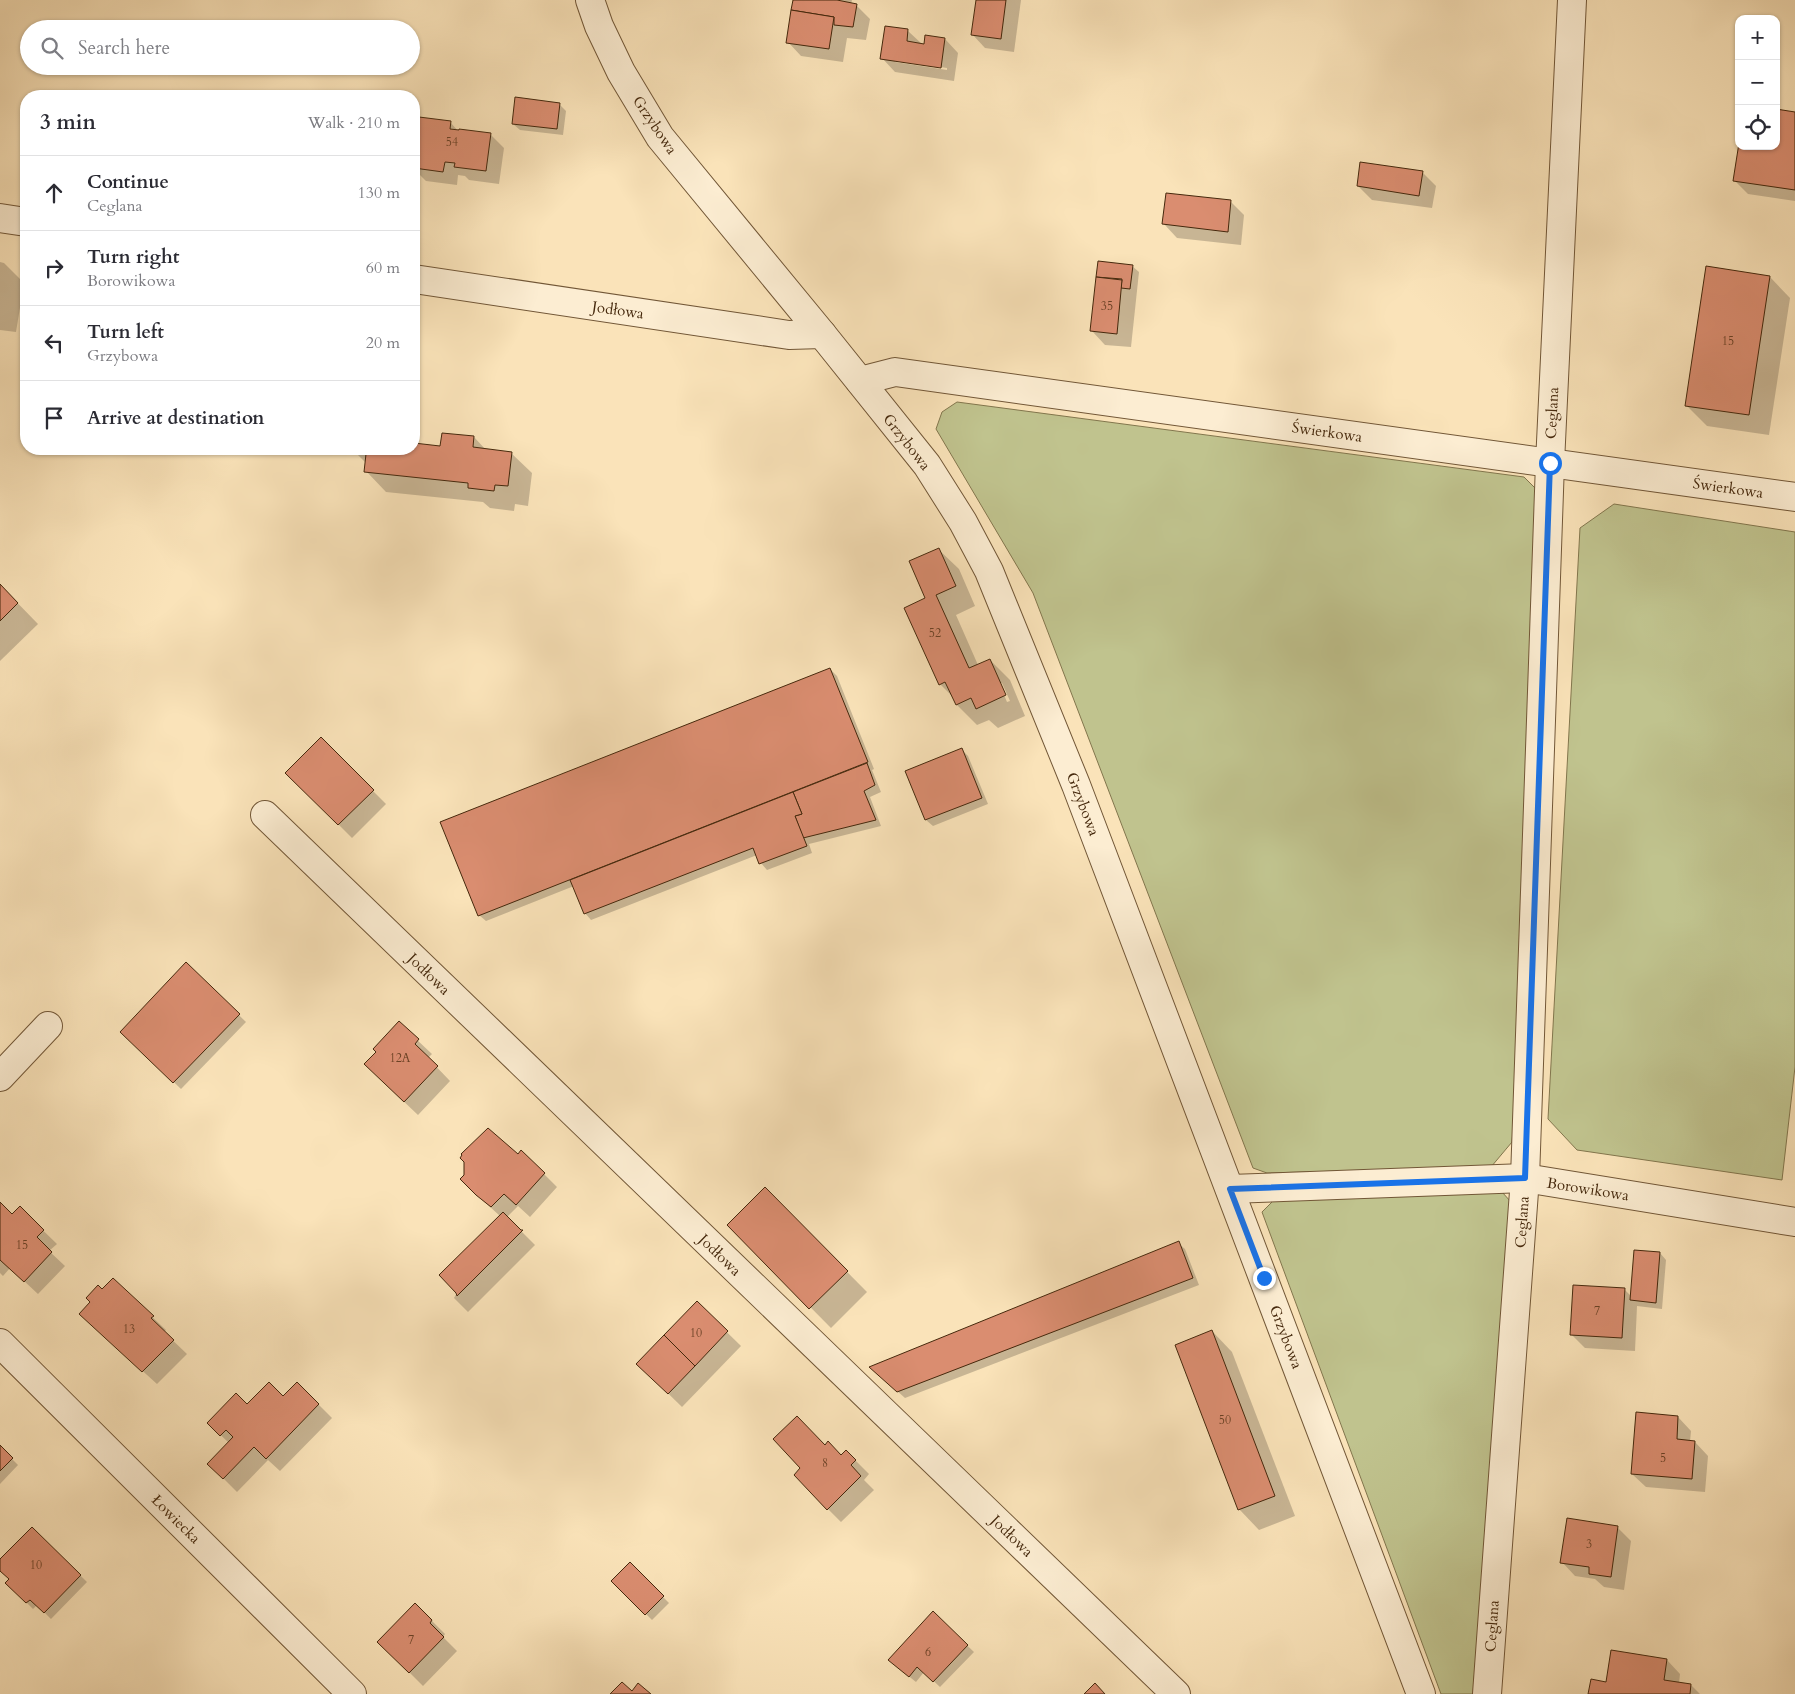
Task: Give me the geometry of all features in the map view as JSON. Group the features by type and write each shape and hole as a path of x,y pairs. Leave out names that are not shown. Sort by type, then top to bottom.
{"street":[{"name":"Grzybowa","path":"590,0 599,26 621,72 660,137 927,465 963,522 989,572 1076,784 1421,1694"},
{"name":"Ceglana","path":"1487,1694 1525,1178 1550,463 1572,0"},
{"path":"0,218 20,221"},
{"name":"Jodłowa","path":"420,281 789,335 822,334"},
{"name":"Świerkowa","path":"860,381 895,372 1795,497"},
{"name":"Jodłowa","path":"265,816 1170,1692"},
{"path":"0,1077 48,1026"},
{"name":"Borowikowa","path":"1230,1189 1525,1178 1795,1222"},
{"name":"Łowiecka","path":"0,1343 352,1694"}],"green space":[{"path":"957,402 1524,477 1537,490 1514,1121 1512,1142 1491,1167 1267,1173 1253,1168 1033,593 936,429 942,412"},
{"path":"1614,504 1795,532 1795,1067 1782,1180 1577,1150 1548,1119 1580,528"},
{"path":"1502,1192 1511,1202 1473,1694 1441,1694 1262,1212 1276,1198"}],"building":[{"path":"793,0 837,0 857,4 853,27 834,25 834,17 791,10"},
{"path":"976,0 1006,0 1001,39 971,35"},
{"path":"791,10 834,17 829,49 786,43"},
{"path":"885,26 908,29 907,41 924,44 925,35 945,38 941,68 880,59"},
{"path":"515,97 560,103 557,129 512,124"},
{"path":"1780,110 1795,112 1795,190 1733,181 1738,150 1780,150"},
{"path":"420,117 451,121 450,129 491,133 486,171 454,167 455,163 445,162 443,172 420,169"},
{"path":"1360,162 1423,171 1419,196 1357,186"},
{"path":"1166,193 1231,200 1228,232 1162,224"},
{"path":"1098,261 1133,265 1130,289 1121,288 1122,279 1096,277"},
{"path":"1706,266 1770,276 1749,415 1685,406"},
{"path":"1096,277 1122,280 1117,334 1090,331"},
{"path":"442,433 474,436 473,447 512,452 508,486 495,485 494,491 468,488 468,483 364,472 366,455 420,455 420,444 440,446"},
{"path":"939,548 956,586 936,595 969,668 990,659 1006,695 976,709 971,698 956,705 945,682 939,685 904,608 925,598 909,561"},
{"path":"0,584 18,603 0,621"},
{"path":"830,668 868,762 478,916 440,822"},
{"path":"321,737 374,790 338,825 285,773"},
{"path":"962,748 982,798 925,820 905,771"},
{"path":"867,763 875,785 864,791 876,820 803,838 795,816 802,814 793,792"},
{"path":"793,792 802,814 795,816 807,846 759,864 753,848 584,914 570,880"},
{"path":"186,962 240,1014 173,1083 120,1032"},
{"path":"399,1021 419,1039 415,1044 438,1066 404,1102 364,1064 376,1052 373,1049"},
{"path":"488,1128 518,1154 521,1150 545,1173 516,1205 504,1194 491,1207 460,1179 464,1175 464,1162 460,1158 461,1154"},
{"path":"765,1187 848,1271 809,1309 727,1225"},
{"path":"0,1202 12,1214 20,1206 44,1230 37,1237 52,1252 24,1282 0,1260"},
{"path":"503,1212 523,1230 457,1296 439,1275"},
{"path":"1179,1241 1193,1278 897,1392 869,1367"},
{"path":"1634,1250 1660,1252 1656,1303 1630,1300"},
{"path":"113,1278 154,1316 151,1318 174,1340 142,1372 79,1314 90,1302 86,1298 98,1285 102,1289"},
{"path":"1573,1285 1625,1288 1622,1338 1570,1335"},
{"path":"697,1301 728,1331 695,1366 664,1335"},
{"path":"1212,1330 1275,1496 1238,1510 1175,1345"},
{"path":"664,1335 695,1366 668,1394 636,1364"},
{"path":"269,1382 283,1396 297,1382 319,1404 266,1459 254,1447 223,1479 207,1464 233,1437 226,1430 220,1436 207,1423 236,1393 247,1404"},
{"path":"1636,1412 1678,1416 1677,1439 1695,1441 1692,1479 1631,1474"},
{"path":"797,1416 825,1445 828,1441 841,1455 846,1450 856,1460 851,1465 861,1476 827,1510 794,1475 800,1468 773,1439"},
{"path":"0,1445 13,1458 0,1471"},
{"path":"1567,1518 1618,1526 1611,1577 1589,1574 1589,1567 1560,1563"},
{"path":"32,1527 81,1575 44,1613 30,1600 26,1603 5,1583 9,1579 0,1571 0,1559"},
{"path":"630,1562 664,1596 645,1615 611,1581"},
{"path":"415,1603 432,1620 430,1623 444,1637 409,1673 377,1642"},
{"path":"933,1611 968,1645 933,1682 917,1667 909,1677 888,1660"},
{"path":"1611,1650 1667,1659 1664,1680 1691,1684 1690,1694 1588,1694 1591,1679 1606,1682"},
{"path":"622,1682 632,1691 638,1683 651,1694 610,1694"},
{"path":"1095,1683 1105,1694 1084,1694"}],"route":[{"path":"1264,1278 1230,1189 1525,1178 1550,463"}]}
